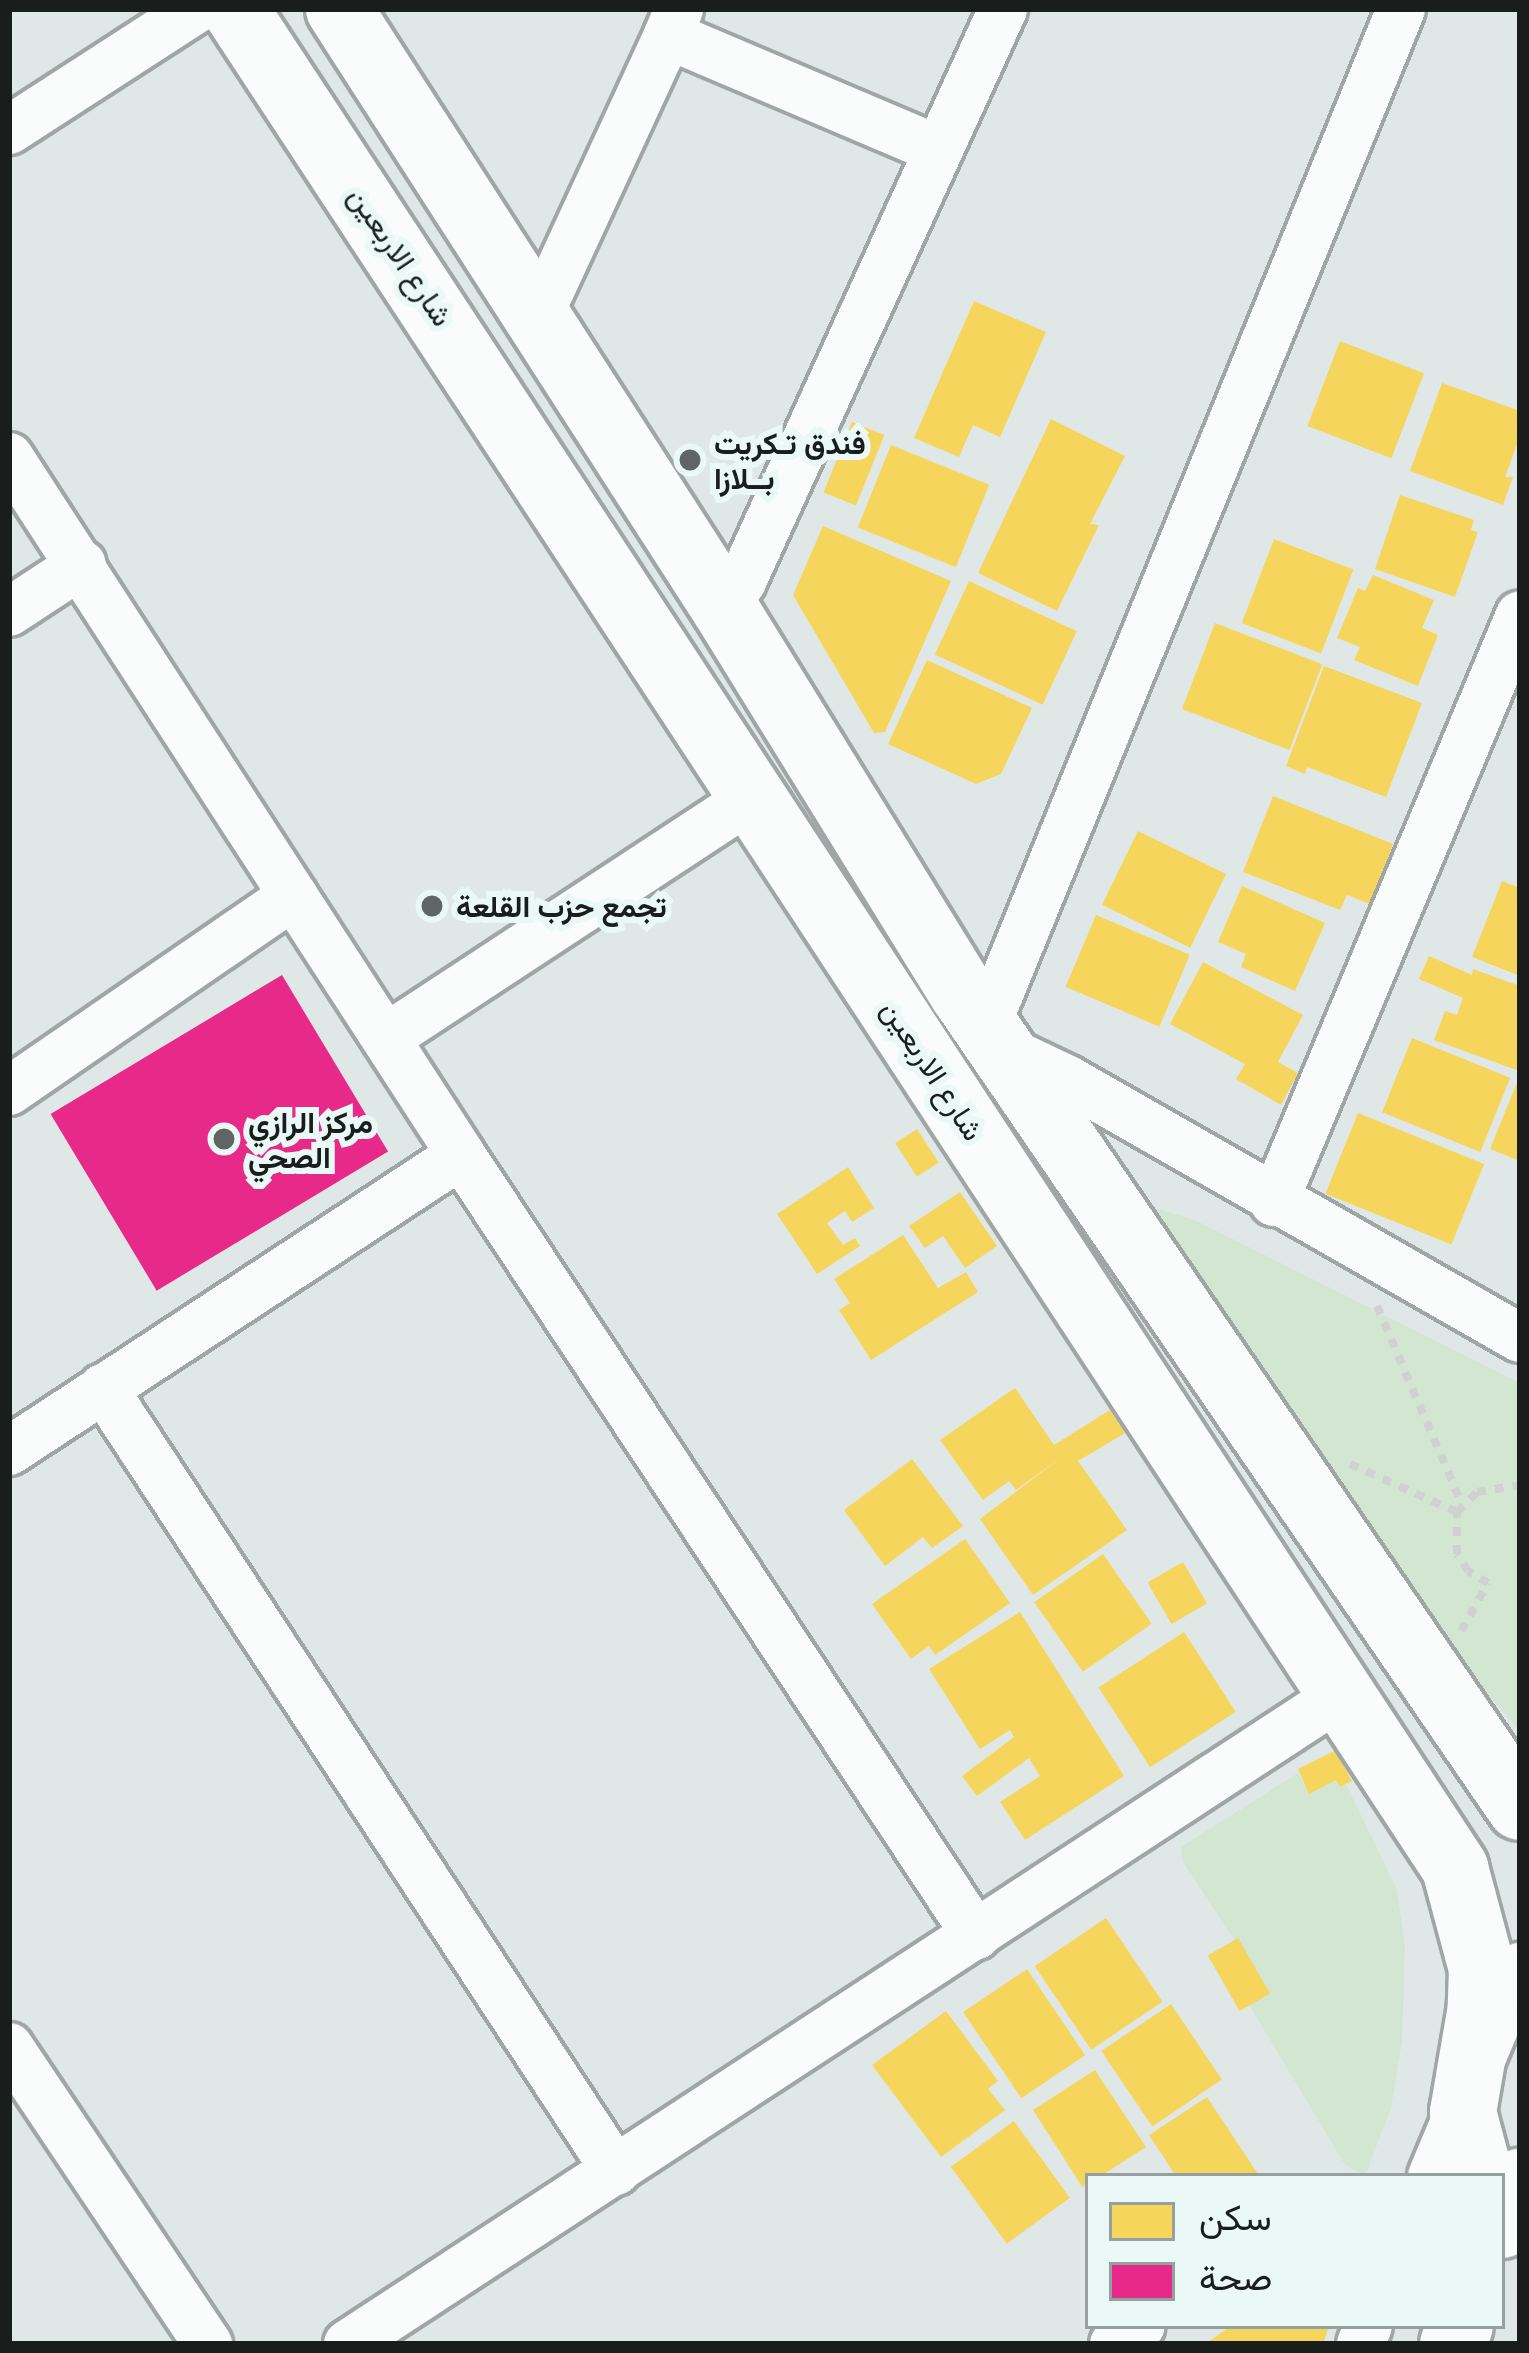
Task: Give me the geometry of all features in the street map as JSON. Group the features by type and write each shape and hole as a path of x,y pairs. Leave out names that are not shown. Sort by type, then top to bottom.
{"main road":[{"name":"شارع الاربعين","path":"235,9 1455,1868 1472,1917 1482,1969 1481,2007 1463,2112 1479,2173"},
{"path":"339,9 724,607 984,1023 1520,1808"},
{"path":"906,1029 984,1023"},
{"path":"1505,2218 1520,2182"}],"street":[{"path":"9,130 196,9"},
{"path":"724,607 742,580 1003,9"},
{"path":"1401,9 984,1023 1068,1080 1274,1202 1520,1338"},
{"path":"536,321 673,22 937,149"},
{"path":"9,457 389,1036 461,1155 976,1935"},
{"path":"9,612 82,564"},
{"path":"1274,1202 1520,615"},
{"path":"389,1036 755,796"},
{"path":"9,1091 293,896"},
{"path":"9,1451 461,1155"},
{"path":"103,1388 616,2171"},
{"path":"348,2344 1344,1693"},
{"path":"1433,2173 1463,2112 1520,1966"},
{"path":"9,2048 188,2337"}],"path":[{"path":"1350,1244 1462,1504"},
{"path":"1432,1683 1488,1583 1468,1571 1457,1554 1454,1530 1462,1504 1477,1492 1520,1485"}],"green space":[{"path":"1124,1199 1195,1220 1520,1383 1520,1731 1403,1596"},
{"path":"1298,1773 1309,1793 1336,1780 1340,1787 1346,1784 1397,1890 1405,1946 1402,2041 1391,2108 1366,2173 1345,2165 1249,2005 1269,1993 1183,1862 1181,1847"}],"building: سكن":[{"path":"974,301 1046,332 1000,437 973,425 959,457 914,438"},
{"path":"1340,341 1424,373 1391,458 1307,426"},
{"path":"1442,383 1520,411 1520,436 1505,477 1513,477 1503,505 1410,471"},
{"path":"1051,419 1125,456 1090,524 1099,525 1057,611 978,573"},
{"path":"852,422 884,435 856,506 824,492"},
{"path":"891,445 989,485 956,567 858,528"},
{"path":"1400,495 1474,520 1471,530 1478,532 1455,597 1375,569"},
{"path":"823,526 951,581 885,732 874,733 793,595"},
{"path":"1274,539 1353,569 1321,653 1242,623"},
{"path":"1373,575 1434,600 1422,628 1438,635 1418,686 1354,660 1360,647 1337,638 1358,588 1365,591"},
{"path":"969,581 1077,631 1043,705 935,654"},
{"path":"1215,623 1322,664 1289,750 1182,709"},
{"path":"927,660 1032,708 1001,774 976,784 888,744"},
{"path":"1324,666 1422,703 1386,797 1307,767 1305,774 1286,766"},
{"path":"1273,796 1393,844 1370,904 1347,895 1340,910 1243,872"},
{"path":"1138,831 1226,874 1190,948 1102,905"},
{"path":"1502,881 1520,888 1520,976 1472,957"},
{"path":"1242,886 1325,923 1295,991 1241,967 1246,954 1218,942"},
{"path":"1096,915 1190,955 1159,1027 1066,987"},
{"path":"1429,956 1472,975 1473,969 1520,986 1519,1071 1434,1040 1445,1011 1457,1015 1463,998 1419,979"},
{"path":"1203,962 1303,1015 1278,1062 1298,1073 1281,1105 1236,1079 1245,1064 1170,1024"},
{"path":"1412,1038 1510,1078 1480,1152 1382,1112"},
{"path":"1520,1075 1520,1161 1490,1149"},
{"path":"1358,1113 1484,1164 1452,1245 1325,1194"},
{"path":"917,1129 939,1163 917,1177 895,1143"},
{"path":"848,1167 874,1208 852,1222 845,1211 827,1223 843,1245 855,1238 860,1246 817,1274 777,1214"},
{"path":"960,1192 997,1246 965,1268 943,1236 925,1248 909,1226"},
{"path":"903,1235 938,1288 966,1272 978,1292 871,1360 839,1310 850,1303 834,1279"},
{"path":"1015,1388 1054,1445 1110,1410 1125,1433 1078,1461 1127,1530 1033,1595 980,1519 1063,1456 1016,1490 1009,1481 983,1500 940,1440"},
{"path":"912,1459 963,1526 932,1548 923,1537 885,1566 844,1510"},
{"path":"965,1539 1010,1603 935,1655 929,1646 911,1659 872,1604"},
{"path":"1103,1554 1152,1624 1083,1672 1034,1602"},
{"path":"1183,1562 1207,1604 1171,1624 1147,1582"},
{"path":"1020,1612 1124,1776 1025,1840 1000,1802 1040,1776 1029,1758 977,1796 962,1776 1014,1737 1010,1730 980,1749 929,1669"},
{"path":"1184,1632 1236,1712 1150,1767 1098,1688"},
{"path":"1336,1750 1352,1781 1340,1787 1336,1780 1309,1794 1298,1769"},
{"path":"1106,1918 1162,2002 1091,2050 1035,1966"},
{"path":"1238,1938 1270,1993 1240,2011 1208,1955"},
{"path":"1027,1969 1085,2055 1021,2098 963,2012"},
{"path":"1171,2004 1222,2079 1152,2126 1101,2051"},
{"path":"946,2011 998,2081 988,2089 1005,2110 941,2157 872,2065"},
{"path":"1095,2070 1146,2147 1106,2173 1085,2173 1083,2188 1033,2110"},
{"path":"1207,2097 1257,2173 1174,2173 1149,2135"},
{"path":"1014,2121 1070,2198 1007,2244 951,2167"},
{"path":"1227,2329 1328,2329 1323,2344 1205,2344"}],"building: صحة":[{"name":"مركز الرازي الصحي","path":"282,975 388,1152 157,1291 51,1114"}],"place":[{"name":"فندق تـكريت بــلازا","path":"690,460"},
{"name":"تجمع حزب القلعة","path":"432,906"},
{"name":"مركز الرازي الصحي","path":"224,1139"}]}
